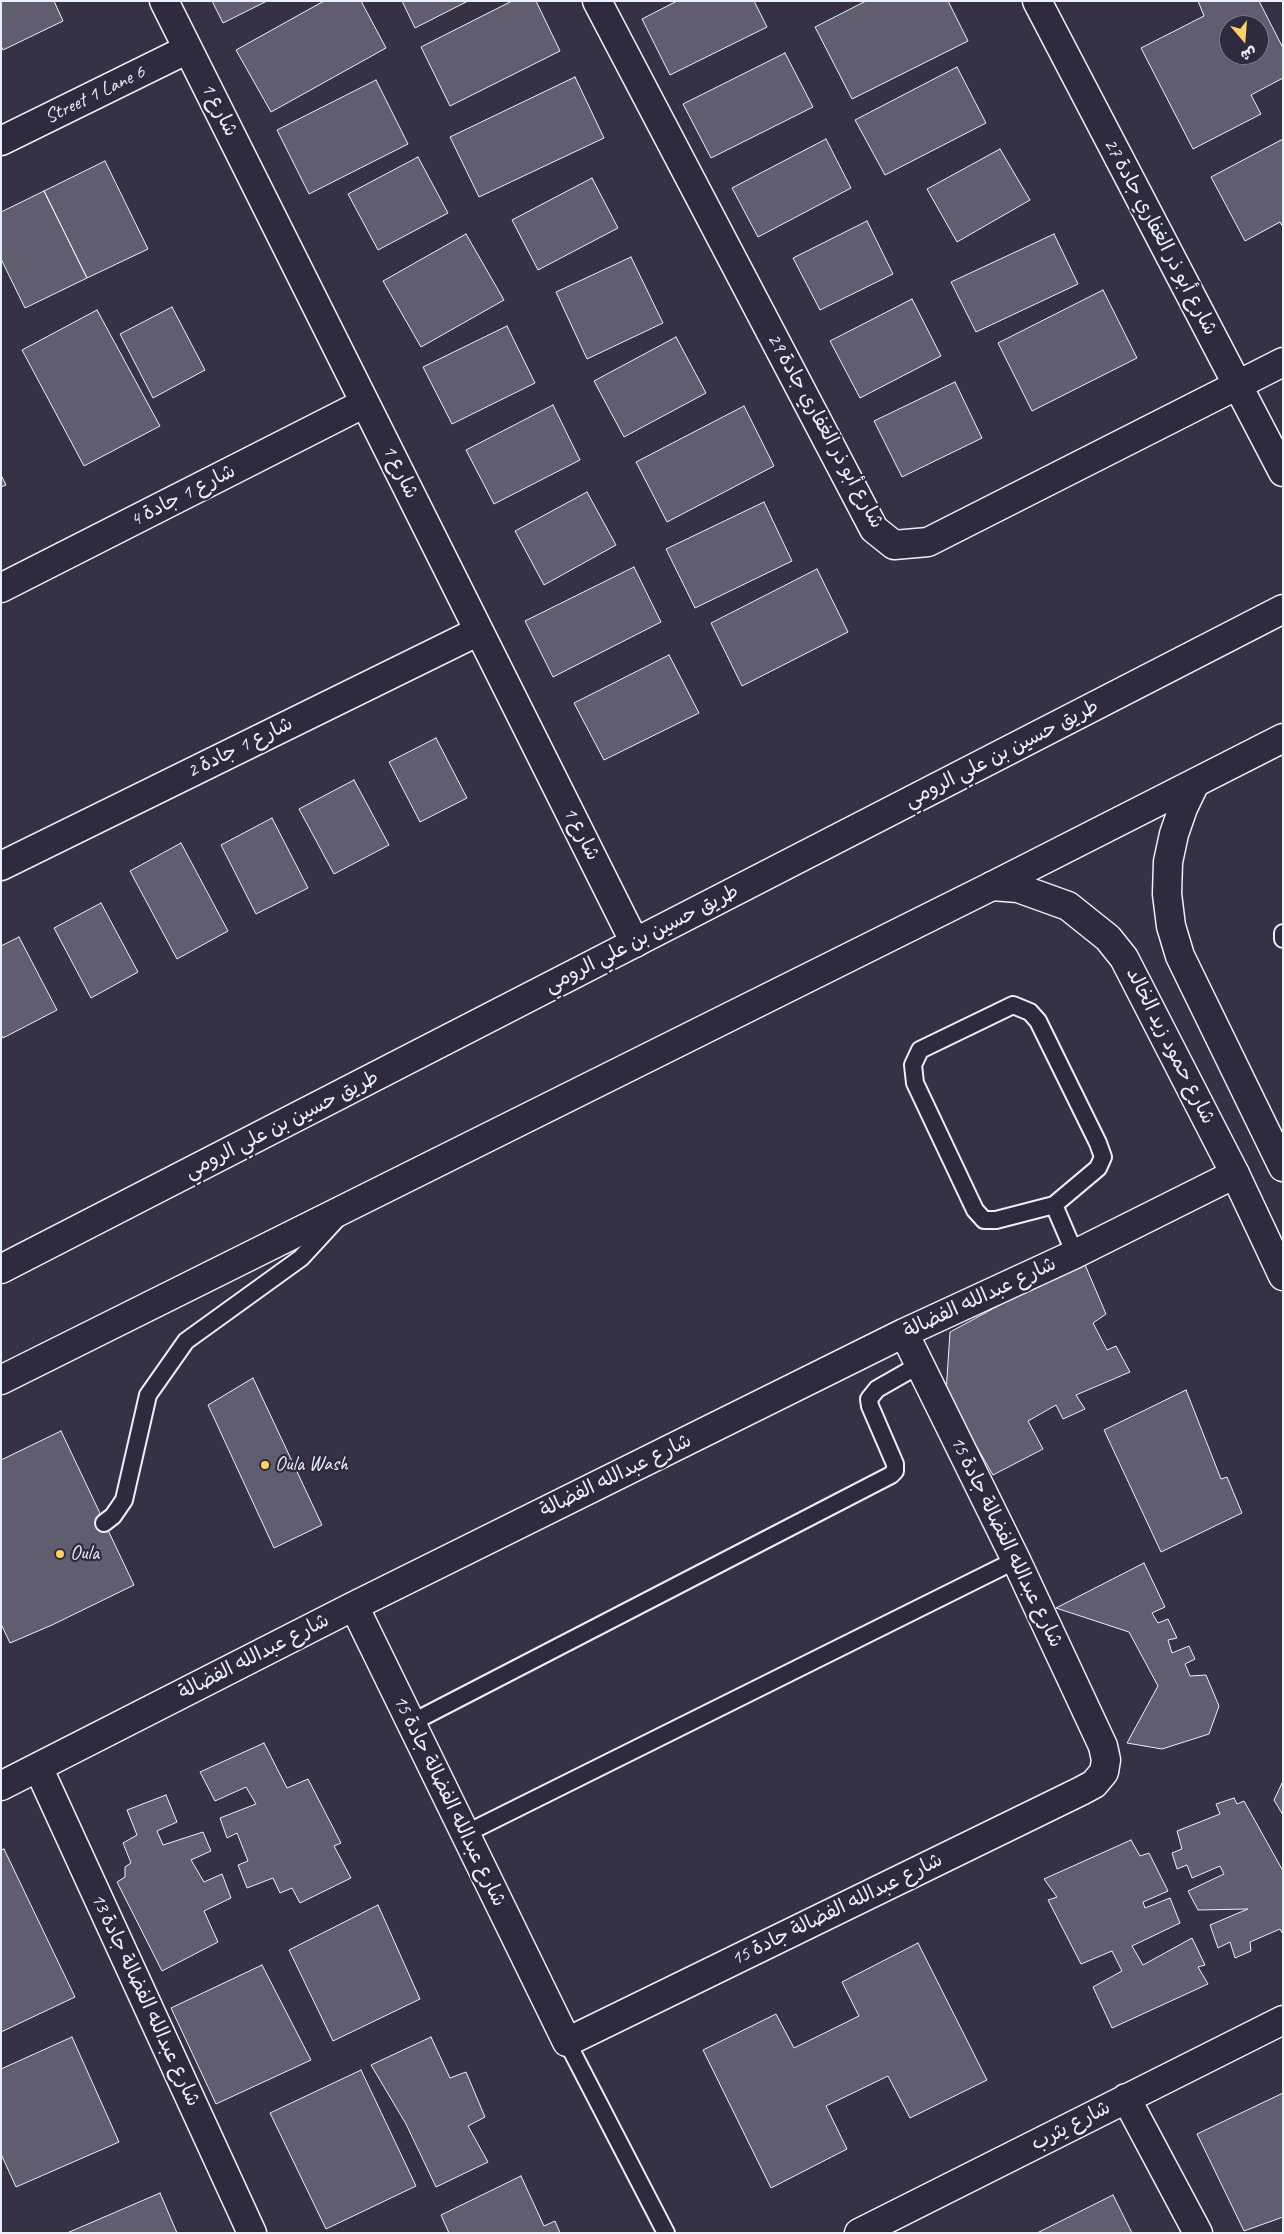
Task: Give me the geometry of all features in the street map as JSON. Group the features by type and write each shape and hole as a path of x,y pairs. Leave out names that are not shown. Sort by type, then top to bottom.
{"main road":[{"name":"شارع 1","path":"164,1 635,943"},
{"name":"شارع أبو ذر الغفاري جادة 29","path":"597,1 874,529 894,545 928,542 1283,362"},
{"name":"شارع أبو ذر الغفاري جادة 27","path":"1037,1 1283,472"},
{"name":"Street 1 Lane 6","path":"1,141 188,49"},
{"name":"شارع 1 جادة 4","path":"1,588 366,403"},
{"name":"طريق حسين بن علي الرومي","path":"1,1269 1283,609"},
{"name":"شارع 1 جادة 2","path":"1,866 479,631"},
{"path":"1,1380 992,886 1283,738"},
{"path":"1195,783 1183,808 1174,834 1168,862 1167,894 1171,926 1184,964 1281,1160"},
{"name":"شارع حمود زيد الخالد","path":"992,886 1018,888 1068,906 1108,938 1124,958 1235,1174 1283,1276"},
{"name":"شارع عبدالله الفضالة","path":"1,1786 354,1606 904,1334 1076,1254 1235,1174"},
{"name":"شارع عبدالله الفضالة جادة 15","path":"354,1606 567,2042 1094,1784 1104,1772 1106,1760 1103,1746 1016,1560 904,1334"},
{"name":"شارع عبدالله الفضالة جادة 13","path":"38,1767 252,2233"},
{"name":"شارع يثرب","path":"859,2233 1283,2020"},
{"path":"1126,2098 1198,2233"}],"lane":[{"path":"1283,933 1283,939"},
{"path":"1012,1005 1030,1012 1038,1021 1098,1143 1103,1157 1098,1168 1054,1205 996,1220 984,1220 975,1210 915,1084 913,1065 920,1050 1012,1005"},
{"path":"1054,1205 1076,1254"},
{"path":"104,1523 113,1516 124,1500 148,1395 186,1341 301,1258 349,1206"},
{"path":"411,1723 891,1475 895,1471 895,1464 870,1406 870,1399 877,1390 919,1365"},
{"path":"465,1834 1016,1560"},
{"path":"567,2042 666,2233"}],"building":[{"path":"1,1 54,1 63,21 3,50 1,46"},
{"path":"212,1 267,1 223,23"},
{"path":"324,1 361,1 386,48 271,112 236,50"},
{"path":"402,1 468,1 415,28"},
{"path":"512,1 536,1 560,51 450,106 421,47"},
{"path":"677,1 754,1 767,27 670,75 642,19"},
{"path":"866,1 948,1 968,41 852,99 815,27"},
{"path":"1198,1 1259,1 1266,15 1219,15 1219,65 1269,65 1269,21 1283,48 1283,78 1251,95 1261,114 1193,149 1141,48 1204,16"},
{"path":"785,53 813,107 711,158 683,104"},
{"path":"957,67 986,123 885,175 855,120"},
{"path":"575,77 604,138 479,197 450,137"},
{"path":"376,80 408,144 309,194 277,130"},
{"path":"826,139 851,188 758,237 732,188"},
{"path":"1283,139 1283,227 1280,222 1245,241 1211,177"},
{"path":"1000,149 1030,200 957,242 927,189"},
{"path":"418,157 448,213 378,250 348,194"},
{"path":"105,161 148,249 87,278 44,191"},
{"path":"592,178 618,228 538,270 512,220"},
{"path":"44,191 87,278 25,308 1,259 1,212"},
{"path":"867,221 893,274 820,310 793,258"},
{"path":"466,234 504,300 421,347 383,281"},
{"path":"1054,234 1078,284 976,332 951,282"},
{"path":"631,257 663,323 587,359 556,292"},
{"path":"1103,290 1137,358 1032,411 998,343"},
{"path":"912,299 941,356 860,398 830,341"},
{"path":"172,307 205,370 153,398 120,334"},
{"path":"97,310 160,426 84,466 22,350"},
{"path":"507,326 535,383 452,424 423,367"},
{"path":"676,337 706,393 624,437 594,381"},
{"path":"955,382 982,438 902,477 874,421"},
{"path":"553,405 580,460 494,504 466,450"},
{"path":"744,406 774,466 667,522 636,462"},
{"path":"1,475 6,485 1,487"},
{"path":"587,492 616,545 544,585 515,531"},
{"path":"764,502 792,561 695,608 666,549"},
{"path":"634,567 661,622 553,677 525,621"},
{"path":"817,569 848,632 742,686 711,623"},
{"path":"669,655 699,713 604,760 574,703"},
{"path":"436,738 467,798 420,822 389,762"},
{"path":"354,780 389,845 334,874 299,809"},
{"path":"272,818 308,888 256,914 221,845"},
{"path":"181,843 228,931 177,959 130,871"},
{"path":"101,903 138,972 91,998 54,928"},
{"path":"19,937 57,1010 3,1038 1,1034 1,946"},
{"path":"1083,1260 1106,1314 1093,1323 1107,1350 1116,1346 1130,1372 1076,1395 1085,1409 1063,1419 1056,1405 1028,1421 1043,1449 993,1475 946,1393 950,1332"},
{"name":"Oula Wash","path":"253,1378 322,1525 274,1548 208,1405"},
{"path":"1186,1390 1221,1479 1227,1477 1242,1513 1161,1552 1104,1430"},
{"name":"Oula","path":"61,1431 134,1585 10,1643 1,1624 1,1460"},
{"path":"1144,1563 1165,1607 1152,1613 1158,1623 1168,1619 1177,1638 1168,1640 1172,1653 1189,1646 1195,1659 1185,1664 1190,1676 1206,1675 1219,1706 1209,1734 1162,1749 1127,1743 1158,1686 1129,1632 1056,1608"},
{"path":"264,1743 287,1788 308,1779 341,1843 334,1846 351,1878 300,1903 292,1888 280,1893 273,1878 247,1888 238,1865 248,1861 237,1833 227,1838 220,1818 256,1804 246,1787 215,1801 200,1772"},
{"path":"1283,1781 1283,1815 1274,1800"},
{"path":"166,1795 177,1822 157,1831 163,1845 203,1832 211,1851 191,1860 204,1882 222,1874 231,1898 204,1911 218,1942 162,1971 117,1882 125,1877 125,1867 131,1863 123,1843 137,1835 127,1810"},
{"path":"1234,1798 1237,1804 1244,1801 1283,1871 1283,1934 1280,1929 1250,1942 1251,1951 1235,1958 1230,1942 1218,1948 1210,1925 1248,1909 1198,1910 1188,1891 1224,1874 1220,1866 1192,1878 1187,1865 1177,1869 1172,1853 1182,1849 1177,1831 1220,1814 1216,1804"},
{"path":"1131,1840 1140,1856 1149,1853 1168,1891 1143,1902 1145,1908 1170,1898 1180,1923 1132,1946 1143,1965 1192,1938 1205,1965 1198,1967 1208,1984 1112,2028 1093,1987 1122,1971 1112,1951 1081,1964 1048,1900 1057,1897 1044,1879"},
{"path":"4,1849 75,1997 1,2032 1,1850"},
{"path":"378,1905 420,1999 333,2041 289,1950"},
{"path":"918,1943 987,2080 910,2118 888,2076 826,2106 847,2149 771,2188 703,2050 776,2014 794,2048 859,2016 842,1982"},
{"path":"262,1965 311,2060 216,2104 171,2008"},
{"path":"72,2037 119,2142 16,2187 1,2154 1,2069"},
{"path":"431,2037 450,2078 466,2072 485,2117 468,2126 488,2162 436,2187 406,2124 371,2065"},
{"path":"361,2070 416,2186 326,2229 270,2113"},
{"path":"1283,2093 1283,2217 1244,2231 1197,2134"},
{"path":"521,2176 544,2226 555,2221 560,2233 449,2233 441,2215"},
{"path":"160,2193 177,2233 67,2233"},
{"path":"1113,2195 1132,2233 1037,2233"}],"place":[{"name":"Oula Wash","path":"265,1465"},
{"name":"Oula","path":"60,1554"}]}
